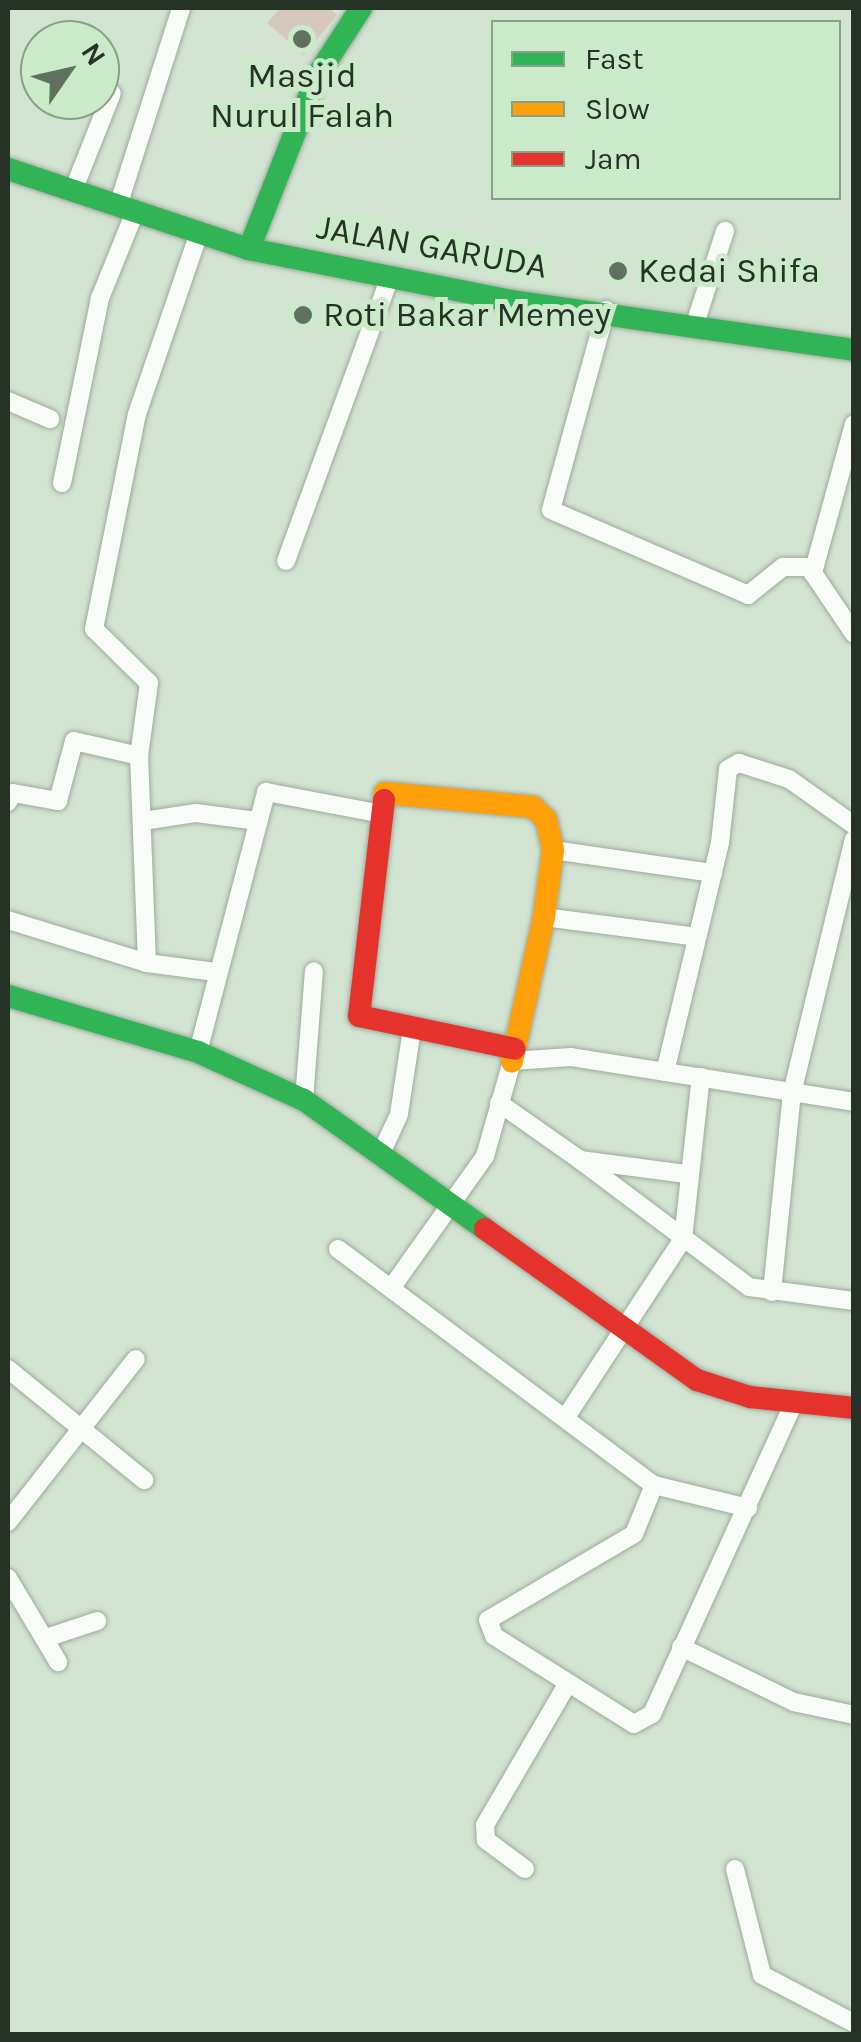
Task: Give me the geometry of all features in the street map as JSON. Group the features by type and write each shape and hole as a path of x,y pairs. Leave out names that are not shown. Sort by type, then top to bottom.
{"main road":[{"path":"249,249 317,76 361,8"},
{"name":"JALAN GARUDA","path":"8,169 249,249 390,277 854,350"},
{"path":"394,790 533,806 554,850 544,917 514,1055 357,1012 376,814 394,790"},
{"path":"8,996 198,1052 304,1100 382,1149 698,1380 793,1404 854,1408"}],"street":[{"path":"62,483 100,298 181,8"},
{"path":"73,191 101,120"},
{"path":"696,324 725,231"},
{"path":"147,963 139,756 147,676 108,652 94,630 137,414 200,233"},
{"path":"286,561 390,277"},
{"path":"606,310 550,510 748,596 784,567 814,567"},
{"path":"8,401 50,419"},
{"path":"854,424 814,567 854,634"},
{"path":"8,802 14,793 58,801 74,741 139,756"},
{"path":"665,1072 713,874 720,792 733,763 805,786 854,825"},
{"path":"198,1052 214,972 258,821 271,791 376,814"},
{"path":"143,821 196,813 258,821"},
{"path":"772,1292 792,1093 854,839"},
{"path":"554,850 713,874"},
{"path":"544,917 697,937"},
{"path":"8,920 147,963 214,972"},
{"path":"304,1100 314,972"},
{"path":"382,1149 400,1114 412,1030"},
{"path":"392,1286 455,1202 490,1147 514,1055 564,1056 854,1102"},
{"path":"566,1417 684,1239 686,1174 700,1077"},
{"path":"499,1103 749,1287 854,1300"},
{"path":"580,1160 686,1174"},
{"path":"338,1250 392,1286 654,1485 748,1508"},
{"path":"8,1522 136,1359"},
{"path":"8,1369 144,1480"},
{"path":"654,1485 634,1534 488,1620 494,1636 568,1684 640,1723 748,1508 793,1404"},
{"path":"8,1578 58,1662"},
{"path":"46,1638 97,1621"},
{"path":"681,1647 794,1702 854,1715"},
{"path":"525,1869 484,1831 568,1684"},
{"path":"735,1870 762,1975 854,2023"}],"building":[{"name":"Masjid Nurul Falah","path":"281,8 329,8 337,15 304,55 267,23"}],"traffic: fast":[{"path":"249,249 317,76 361,8"},
{"path":"8,169 249,249 511,301 854,350"},
{"path":"8,996 198,1052 304,1100 485,1229"}],"traffic: slow":[{"path":"384,800 385,793 533,807 546,819 553,850 544,917 512,1061"}],"traffic: jam":[{"path":"384,800 359,1016 515,1049"},
{"path":"485,1229 697,1380 750,1397 854,1408"}],"place":[{"name":"Masjid Nurul Falah","path":"302,39"},
{"name":"Kedai Shifa","path":"618,271"},
{"name":"Roti Bakar Memey","path":"303,315"}]}
